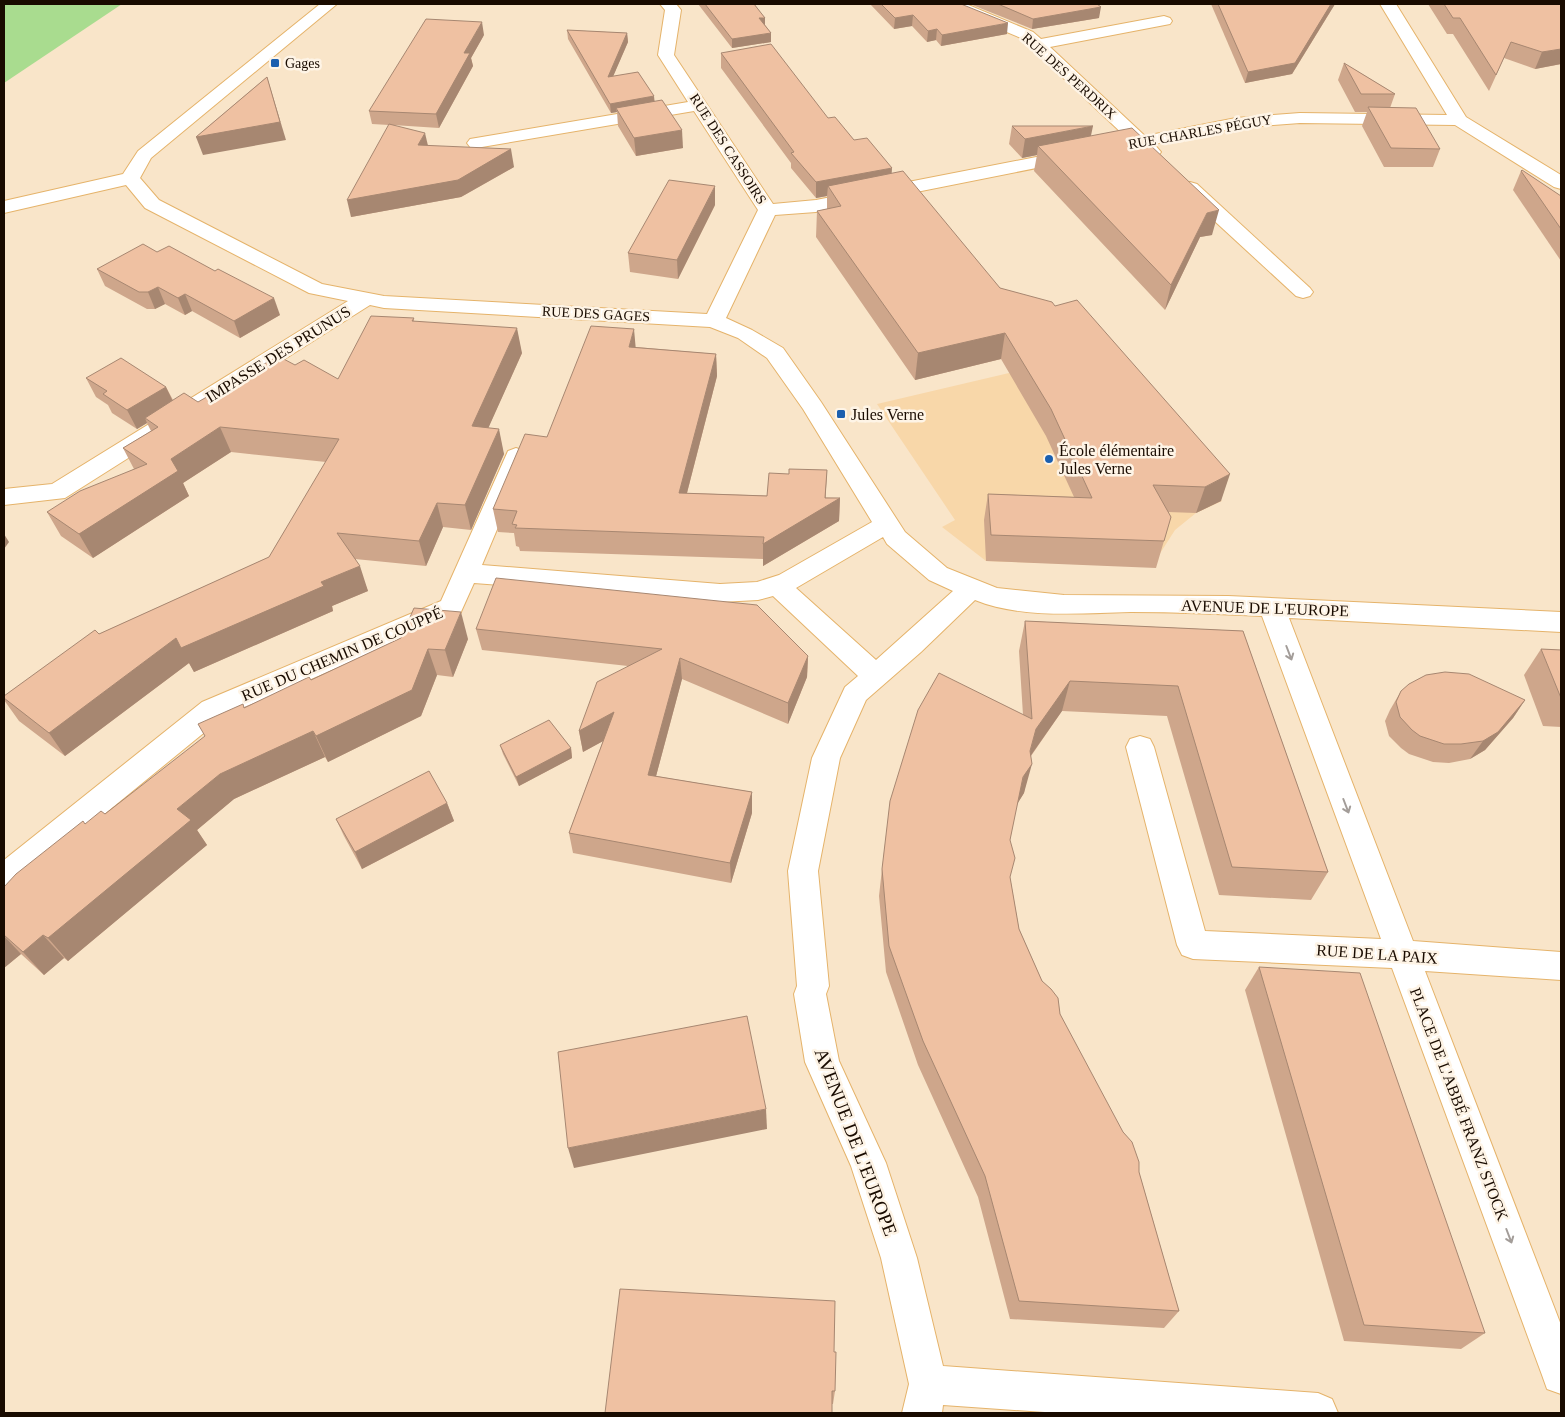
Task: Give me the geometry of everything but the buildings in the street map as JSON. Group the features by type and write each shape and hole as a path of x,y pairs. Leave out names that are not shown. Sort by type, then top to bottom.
{"street":[{"path":"4,207 130,178 144,156 329,4"},
{"name":"RUE DES CASSOIRS","path":"668,4 673,10 666,55 768,210 714,321"},
{"name":"RUE DES PERDRIX","path":"952,4 1027,35 1303,292"},
{"path":"1388,4 1458,120 1561,182"},
{"path":"1037,45 1164,22"},
{"path":"476,143 699,105"},
{"name":"RUE CHARLES PÉGUY","path":"768,210 816,206 1236,124 1276,119 1458,120"},
{"name":"RUE DES GAGES","path":"130,178 152,204 316,289 384,302 714,321 745,334 775,353 813,407 896,538 938,574 971,589"},
{"name":"IMPASSE DES PRUNUS","path":"4,497 56,492 366,299"},
{"name":"RUE DU CHEMIN DE COUPPÉ","path":"4,878 212,710 452,607 516,456"},
{"path":"466,573 720,593 758,591 788,581 887,524"},
{"path":"777,585 876,676"},
{"name":"AVENUE DE L'EUROPE","path":"925,1399 899,1258 868,1163 822,1062 810,994 813,986 803,871 826,758 855,694 912,645 971,589 993,597 1038,602 1272,608 1561,622"},
{"name":"PLACE DE L'ABBÉ FRANZ STOCK","path":"1272,608 1561,1375"},
{"name":"RUE DE LA PAIX","path":"1140,747 1193,945 1334,950 1561,966"},
{"path":"925,1399 1318,1413"}],"shaded area":[{"name":"École élémentaire Jules Verne","path":"1009,373 1192,467 1222,501 1196,513 1175,530 1159,555 1155,567 986,561 942,527 955,520 877,404"}],"green space":[{"path":"4,4 122,4 4,83"}],"place":[{"name":"Gages","path":"275,63"},
{"name":"Jules Verne","path":"841,414"},
{"name":"École élémentaire Jules Verne","path":"1049,459"}]}
